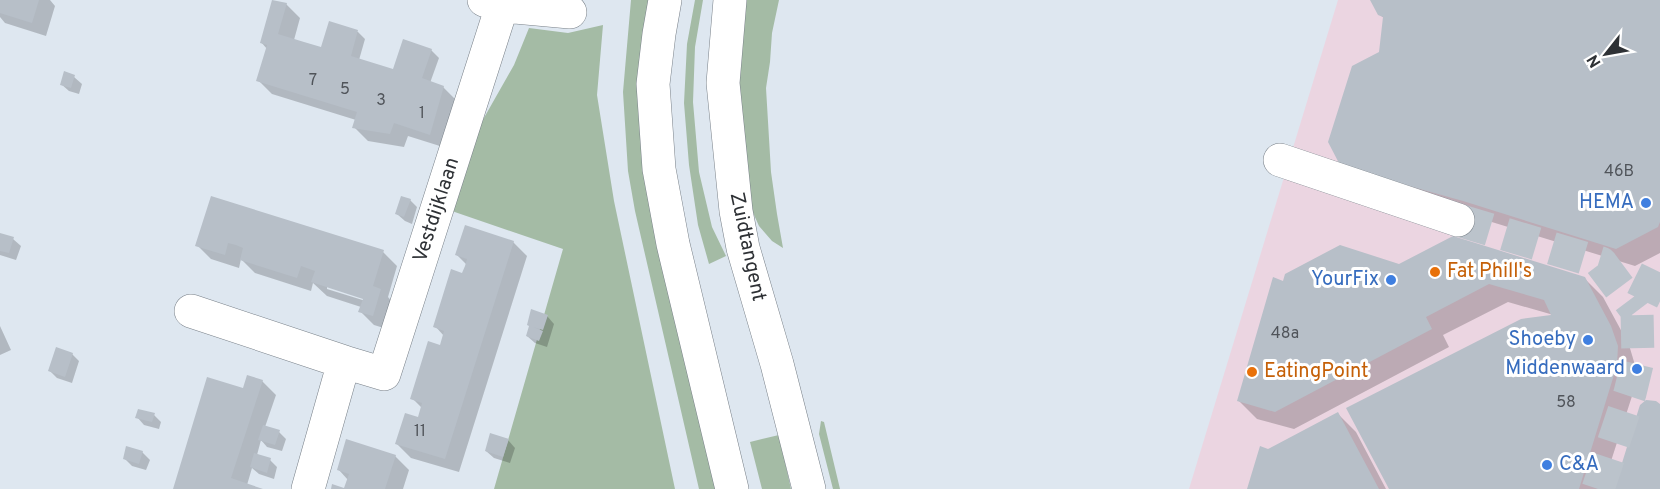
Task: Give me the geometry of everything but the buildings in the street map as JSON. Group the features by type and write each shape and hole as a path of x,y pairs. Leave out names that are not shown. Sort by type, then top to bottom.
{"main road":[{"path":"665,0 653,84 659,169 673,244 732,489"},
{"name":"Zuidtangent","path":"730,0 723,83 736,211 743,248 777,364 809,489"},
{"path":"493,3 570,12"},
{"name":"Vestdijklaan","path":"191,311 384,374 493,3"},
{"path":"1280,160 1458,220"},
{"path":"308,489 344,362"}],"shaded area":[{"path":"1338,0 1660,0 1660,489 1189,489"}],"green space":[{"path":"631,0 652,0 719,489 699,489 635,211 628,171 623,92"},
{"path":"695,0 703,0 695,47 693,102 699,172 712,227 726,256 709,264 698,225 689,165 684,103 687,44"},
{"path":"743,0 779,0 772,33 766,88 771,172 783,248 772,241 759,226 750,206 738,98"},
{"path":"603,25 597,95 614,201 675,489 494,489 563,249 446,209 468,146 514,65 529,28 568,33"},
{"path":"821,421 824,422 840,489 833,489 819,434"},
{"path":"779,435 791,489 762,489 750,442"}],"tunnel":[{"path":"1458,220 1601,263 1637,311"},
{"path":"1598,489 1630,393 1638,360 1637,311 1660,264"}],"place":[{"name":"HEMA","path":"1646,203"},
{"name":"Fat Phill's","path":"1435,272"},
{"name":"YourFix","path":"1391,280"},
{"name":"Shoeby","path":"1588,340"},
{"name":"Middenwaard","path":"1637,369"},
{"name":"EatingPoint","path":"1252,372"},
{"name":"C&A","path":"1547,465"}]}
